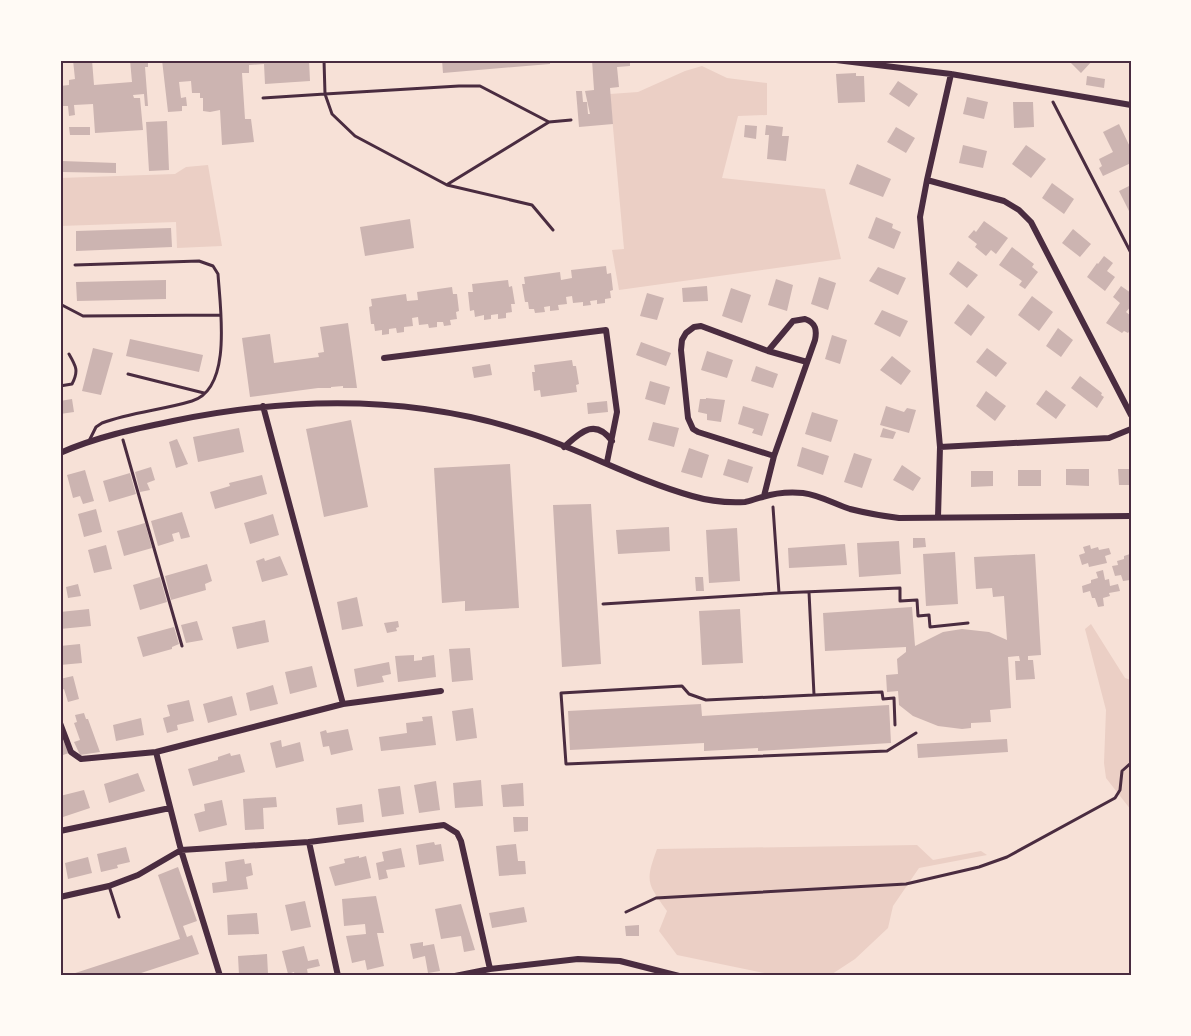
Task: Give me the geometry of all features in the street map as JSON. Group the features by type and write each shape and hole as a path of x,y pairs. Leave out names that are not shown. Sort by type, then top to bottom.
{"street":[{"path":"836,60 951,74 1131,105"},
{"path":"939,517 940,447 920,217 951,74"},
{"path":"927,180 1004,201 1019,210 1030,222 1131,415"},
{"path":"764,496 774,456 817,331 810,321 805,319 793,321 768,351"},
{"path":"774,456 693,429 688,418 682,340 686,333 694,327 701,326 768,351 807,362"},
{"path":"384,358 606,330 617,412 607,462"},
{"path":"60,453 121,432 192,417 263,406 350,402 438,410 466,415 536,435 607,462 654,484 720,502 748,502 764,496 804,493 878,515 899,518 1131,516"},
{"path":"263,406 343,704"},
{"path":"564,447 582,432 590,429 606,432 612,441"},
{"path":"940,447 1109,438 1131,429"},
{"path":"60,723 71,752 81,759 156,752 343,704 441,691"},
{"path":"156,752 181,850 220,976"},
{"path":"60,831 170,808"},
{"path":"60,897 109,886 138,875 181,850 309,842 444,825 457,833 461,841 490,969"},
{"path":"309,842 338,976"},
{"path":"455,976 490,969 578,959 620,961 679,976"},
{"path":"1035,976 1072,976"}],"lane":[{"path":"75,265 199,261 213,266 218,274 221,359 213,383 206,393 191,402 102,423 96,427 88,442"},
{"path":"60,304 83,316 220,315"},
{"path":"60,386 72,384 77,374 77,368 69,354"},
{"path":"128,374 206,393"},
{"path":"109,886 119,916"}],"path":[{"path":"324,60 325,94 332,114 355,136 447,185 532,205 553,230"},
{"path":"263,98 480,86 549,122"},
{"path":"1047,90 1131,254"},
{"path":"447,185 549,122 572,120"},
{"path":"121,432 182,646"},
{"path":"773,507 779,593"},
{"path":"603,604 900,588 900,601 916,600 918,616 930,615 930,627 968,623"},
{"path":"809,592 814,695"},
{"path":"895,724 894,698 883,699 882,692 706,700 689,694 682,686 561,693 566,764 887,751 916,733"},
{"path":"626,912 656,898 906,884 980,867 1007,857 1115,798 1120,790 1122,771 1131,763"}],"shaded area":[{"path":"702,66 727,78 767,83 767,115 738,116 722,178 825,189 841,259 619,290 612,250 624,249 610,94 638,92"},
{"path":"208,165 222,246 177,248 176,222 60,226 60,178 175,174 186,167"},
{"path":"1091,624 1125,678 1131,680 1131,810 1106,778 1104,763 1106,710 1085,629"},
{"path":"917,845 933,860 981,851 987,855 919,868 893,906 888,928 855,959 829,976 779,976 677,955 659,931 667,911 650,882 657,849"}],"building":[{"path":"73,60 92,60 94,85 132,82 130,60 154,60 154,63 148,63 148,67 145,67 148,106 145,106 144,94 133,95 134,98 140,98 143,130 95,133 93,104 74,105 75,115 69,116 68,106 60,106 60,86 69,85 69,80 75,79"},
{"path":"162,60 309,60 310,81 265,84 264,64 249,65 249,73 242,73 245,119 251,119 254,142 222,145 220,110 203,111 203,98 200,98 200,93 192,93 191,81 179,82 181,98 186,97 187,106 182,106 182,111 168,112"},
{"path":"442,60 550,60 550,64 443,73"},
{"path":"592,60 630,60 630,66 617,67 619,87 610,88 613,124 579,127 576,91 582,91 583,102 587,102 588,114 590,114 585,91 594,90"},
{"path":"1068,60 1093,60 1081,73"},
{"path":"856,73 856,76 864,76 865,102 838,103 836,74"},
{"path":"1087,76 1105,79 1104,88 1086,85"},
{"path":"898,81 918,94 909,107 889,94"},
{"path":"967,97 988,102 984,119 963,114"},
{"path":"1013,102 1033,102 1034,127 1014,128"},
{"path":"167,121 169,170 149,171 146,122"},
{"path":"1119,124 1131,149 1131,163 1103,176 1099,168 1102,166 1099,159 1113,152 1103,132"},
{"path":"745,125 757,126 756,139 744,137"},
{"path":"766,125 783,127 782,136 789,136 786,161 767,159 769,135 765,135"},
{"path":"69,127 90,127 90,135 70,135"},
{"path":"896,127 915,138 906,153 887,142"},
{"path":"963,145 987,151 983,168 959,163"},
{"path":"1026,145 1046,159 1031,178 1012,164"},
{"path":"62,161 116,163 116,173 62,172"},
{"path":"857,164 891,179 883,197 849,184"},
{"path":"1052,183 1074,199 1064,214 1042,198"},
{"path":"1131,185 1131,215 1119,191"},
{"path":"876,217 893,224 892,228 901,232 894,249 868,238"},
{"path":"410,219 414,248 365,256 360,227"},
{"path":"984,221 1008,238 996,254 991,250 986,256 968,237 974,230 976,232"},
{"path":"171,228 172,247 76,251 76,231"},
{"path":"1073,229 1091,244 1080,257 1062,243"},
{"path":"1012,247 1034,264 1032,267 1038,272 1025,289 1019,285 1022,281 999,265"},
{"path":"1104,256 1113,263 1107,271 1115,277 1105,291 1087,277"},
{"path":"958,261 978,275 967,288 949,274"},
{"path":"606,266 607,274 611,273 613,290 610,291 611,298 605,299 605,303 597,304 597,300 590,301 591,305 583,306 583,302 573,303 572,296 566,297 567,304 558,305 559,310 550,311 550,306 544,307 545,312 535,313 534,309 529,309 528,302 525,302 522,284 525,284 524,277 560,272 561,280 572,278 571,270"},
{"path":"878,267 906,278 898,295 869,281"},
{"path":"819,277 836,283 828,310 811,304"},
{"path":"776,279 793,285 787,311 768,305"},
{"path":"166,280 166,299 77,301 76,282"},
{"path":"508,280 509,287 512,286 515,304 511,304 512,312 506,313 506,318 498,319 498,314 491,315 491,319 484,320 484,315 475,317 474,310 470,311 468,292 473,292 472,284"},
{"path":"707,286 708,301 683,302 682,288"},
{"path":"1121,286 1131,293 1131,306 1126,312 1131,316 1131,329 1128,333 1124,331 1122,333 1106,323 1120,303 1113,297"},
{"path":"452,287 453,294 457,294 459,311 456,312 457,319 450,320 451,325 444,326 443,322 437,322 437,327 429,328 428,324 419,325 418,317 412,318 413,326 404,327 404,332 397,333 396,328 389,329 389,334 382,335 382,330 375,331 374,324 371,324 369,307 372,306 371,299 406,294 407,301 418,300 417,292"},
{"path":"731,288 751,295 742,323 722,316"},
{"path":"647,293 664,298 657,320 640,316"},
{"path":"1032,296 1053,312 1039,331 1018,315"},
{"path":"968,304 985,317 971,336 954,323"},
{"path":"882,310 908,321 900,337 874,324"},
{"path":"348,323 357,388 343,388 343,386 318,388 250,397 242,338 270,334 274,363 319,357 318,353 324,352 320,327"},
{"path":"1058,328 1073,340 1061,357 1046,346"},
{"path":"832,335 847,340 840,364 825,359"},
{"path":"130,339 203,355 199,372 126,356"},
{"path":"641,342 671,353 666,366 636,355"},
{"path":"93,348 113,353 101,395 82,391"},
{"path":"987,348 1007,363 996,377 976,362"},
{"path":"707,351 733,360 727,378 701,370"},
{"path":"892,356 911,371 901,385 880,370"},
{"path":"572,360 573,366 576,366 579,384 576,385 577,392 541,397 540,390 534,391 532,372 535,372 534,365"},
{"path":"490,364 492,375 474,378 472,367"},
{"path":"756,366 778,374 773,388 751,381"},
{"path":"1080,376 1102,393 1104,397 1097,408 1071,388"},
{"path":"650,381 670,387 665,405 645,399"},
{"path":"1046,390 1066,405 1056,419 1036,404"},
{"path":"986,391 1006,406 995,421 976,406"},
{"path":"72,399 74,412 60,414 60,401"},
{"path":"700,399 725,400 721,422 707,420 707,414 698,412"},
{"path":"607,401 608,412 588,414 587,403"},
{"path":"743,406 769,414 762,436 752,433 754,429 738,424"},
{"path":"886,406 904,412 907,408 916,410 909,433 880,425"},
{"path":"812,412 838,420 831,442 805,434"},
{"path":"351,420 368,507 324,517 306,429"},
{"path":"653,422 679,428 674,447 648,440"},
{"path":"239,428 244,452 198,462 193,437"},
{"path":"883,428 896,432 893,439 880,437"},
{"path":"177,439 188,464 176,468 169,442"},
{"path":"802,447 829,456 823,475 797,466"},
{"path":"689,448 709,455 702,478 681,472"},
{"path":"854,453 872,459 862,488 844,482"},
{"path":"728,459 753,467 748,483 723,475"},
{"path":"510,464 519,608 465,611 465,601 442,603 434,468"},
{"path":"902,465 921,478 913,491 893,480"},
{"path":"151,467 155,480 147,483 150,490 140,492 135,472"},
{"path":"1066,469 1089,469 1089,486 1066,485"},
{"path":"1118,469 1131,469 1131,485 1119,485"},
{"path":"85,470 94,501 83,504 80,496 73,498 67,475"},
{"path":"1018,470 1041,470 1041,486 1018,486"},
{"path":"971,471 993,471 993,486 971,487"},
{"path":"130,473 136,494 109,502 103,481"},
{"path":"262,475 267,494 215,509 210,492 230,486 229,483"},
{"path":"591,504 601,664 562,667 553,505"},
{"path":"96,509 102,532 84,537 78,514"},
{"path":"182,512 190,537 181,539 179,532 172,534 174,541 158,546 151,521"},
{"path":"273,514 279,535 250,544 244,523"},
{"path":"145,523 152,548 124,556 117,531"},
{"path":"669,527 670,551 618,554 616,530"},
{"path":"737,528 740,581 709,583 706,530"},
{"path":"913,538 925,538 926,547 913,548"},
{"path":"899,541 901,574 859,577 857,543"},
{"path":"845,544 847,565 789,568 788,548"},
{"path":"106,545 112,569 94,573 88,550"},
{"path":"1090,545 1091,549 1109,548 1111,554 1105,556 1107,563 1089,567 1088,563 1082,565 1079,555 1085,553 1083,547"},
{"path":"955,552 958,604 926,606 923,554"},
{"path":"1035,554 1041,655 1028,656 1028,660 1033,660 1035,679 1016,680 1015,661 1020,661 1019,656 1008,657 1011,708 990,710 991,722 971,723 971,728 962,729 938,726 913,716 899,705 898,691 887,692 886,675 898,674 897,659 906,652 906,647 825,651 823,613 912,607 915,646 943,632 962,629 989,632 1007,640 1004,596 993,597 992,588 976,589 974,557"},
{"path":"1130,554 1130,580 1123,581 1121,575 1115,576 1112,566 1118,565 1117,561"},
{"path":"280,556 288,575 262,582 256,561 264,558 265,561"},
{"path":"207,564 212,581 205,584 206,590 171,600 165,576"},
{"path":"1103,570 1105,580 1109,579 1110,586 1118,584 1120,591 1109,593 1110,596 1103,598 1104,606 1098,607 1090,591 1083,593 1082,586 1098,578 1096,572"},
{"path":"160,577 167,602 140,610 133,585"},
{"path":"695,577 703,577 704,591 696,591"},
{"path":"78,584 81,596 68,598 66,587"},
{"path":"357,597 363,626 342,630 337,602"},
{"path":"89,609 91,626 60,629 60,612"},
{"path":"740,609 743,663 702,665 699,611"},
{"path":"265,620 269,642 237,649 232,627"},
{"path":"197,621 203,640 186,643 181,625"},
{"path":"398,621 397,631 387,633 384,623"},
{"path":"174,627 179,644 172,649 143,657 137,637"},
{"path":"80,644 82,663 60,665 60,646"},
{"path":"470,648 473,680 452,682 449,649"},
{"path":"414,655 414,661 434,655 436,677 398,682 395,656"},
{"path":"389,662 391,674 382,676 384,682 357,687 354,669"},
{"path":"312,666 317,687 290,694 285,672"},
{"path":"73,676 79,699 68,702 64,689 60,690 60,679"},
{"path":"273,685 278,704 250,711 246,693"},
{"path":"232,696 237,715 208,723 203,704"},
{"path":"189,700 194,721 177,725 178,730 167,733 163,718 170,716 167,705"},
{"path":"701,704 702,716 889,705 891,743 758,751 758,748 704,751 704,743 570,750 568,711"},
{"path":"473,708 477,738 456,741 452,711"},
{"path":"84,713 100,752 80,755 74,742 80,740 74,723 77,722 75,715"},
{"path":"432,716 436,745 381,751 379,737 407,733 406,723 423,721 422,717"},
{"path":"141,718 144,735 116,741 113,725"},
{"path":"348,729 353,750 331,755 329,746 323,747 320,732"},
{"path":"60,734 69,753 60,756"},
{"path":"1007,739 1008,752 918,758 917,744"},
{"path":"281,740 282,747 300,742 304,761 276,768 270,743"},
{"path":"230,753 231,756 240,754 245,772 193,786 188,769 218,760 218,757"},
{"path":"138,773 145,791 109,803 104,784"},
{"path":"481,780 483,806 455,808 453,783"},
{"path":"436,781 440,810 419,813 414,785"},
{"path":"523,783 524,806 503,807 501,785"},
{"path":"400,786 404,814 382,817 378,789"},
{"path":"84,790 90,808 63,817 60,796"},
{"path":"276,797 277,807 263,808 264,829 245,830 243,799"},
{"path":"222,800 227,825 199,832 194,814 205,811 204,804"},
{"path":"362,804 364,822 338,825 336,808"},
{"path":"513,817 528,817 528,831 514,832"},
{"path":"434,842 435,845 441,844 444,861 419,865 416,845"},
{"path":"516,844 518,861 525,861 526,874 499,876 496,846"},
{"path":"126,847 130,862 101,872 97,854"},
{"path":"401,848 405,867 386,870 388,878 379,880 376,863 384,861 382,852"},
{"path":"359,856 359,858 366,856 371,878 335,886 329,867 345,863 344,859"},
{"path":"88,857 92,873 68,879 65,863"},
{"path":"244,859 245,864 251,863 253,875 246,877 248,889 213,893 212,883 227,881 225,862"},
{"path":"178,867 197,921 183,926 187,937 192,935 199,954 132,976 66,976 180,939 158,875"},
{"path":"376,896 384,933 377,933 384,966 367,970 365,960 352,963 346,936 366,934 365,924 344,926 342,899"},
{"path":"305,901 311,927 291,931 285,905"},
{"path":"461,904 475,950 464,952 461,936 441,939 435,909"},
{"path":"524,907 527,922 492,928 489,913"},
{"path":"257,913 259,934 228,935 227,915"},
{"path":"639,925 639,936 626,936 625,926"},
{"path":"423,942 423,946 434,944 440,971 428,973 425,956 413,959 410,944"},
{"path":"304,946 308,961 318,959 320,966 307,969 308,975 306,976 295,976 294,972 288,974 282,951"},
{"path":"267,954 268,974 239,975 238,956"}]}
